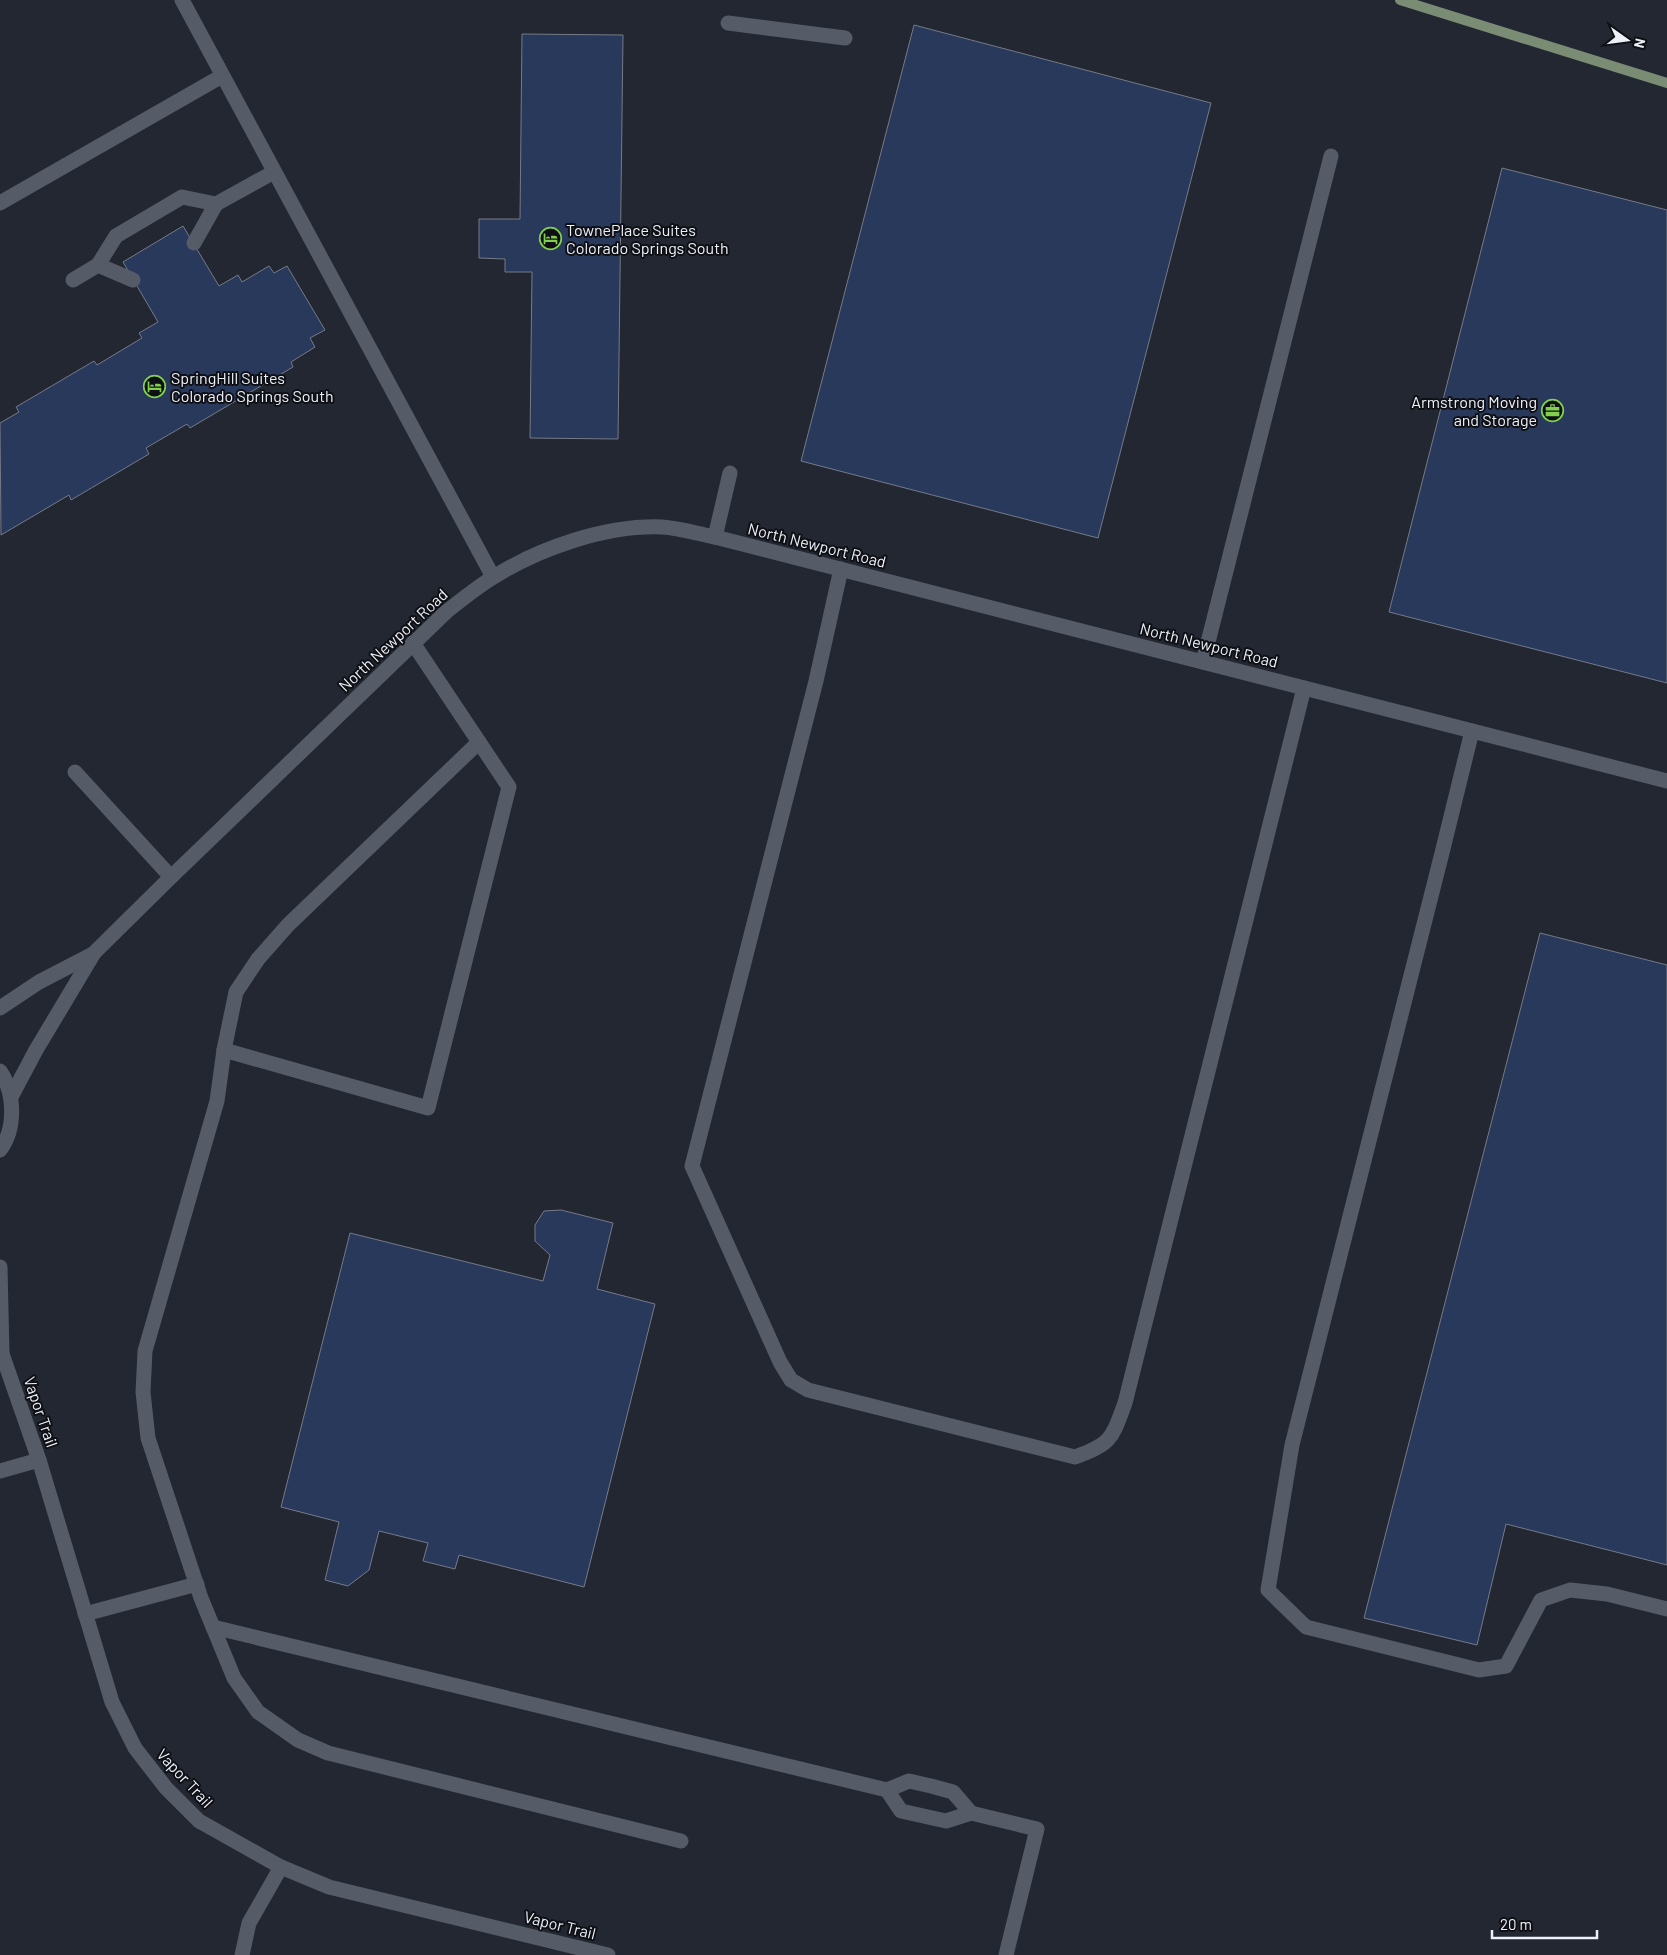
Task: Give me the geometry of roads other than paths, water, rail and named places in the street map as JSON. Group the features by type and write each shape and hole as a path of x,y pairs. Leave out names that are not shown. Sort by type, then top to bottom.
{"street":[{"path":"182,0 493,577"},
{"path":"728,23 845,38"},
{"path":"0,203 222,76"},
{"path":"1203,662 1331,156"},
{"path":"194,243 216,204 274,172"},
{"path":"73,280 98,265 116,236 182,197 216,204"},
{"path":"98,265 133,280"},
{"path":"715,537 730,473"},
{"name":"North Newport Road","path":"11,1097 36,1050 94,953 171,877 446,612 493,577 584,536 630,529 664,527 715,537 1667,781"},
{"path":"842,569 816,682 692,1166 780,1362 790,1380 808,1390 1075,1457 1098,1448 1114,1433 1125,1403 1304,688"},
{"path":"224,1050 428,1108 509,787 413,643"},
{"path":"1472,731 1292,1445 1268,1590 1306,1627 1479,1670 1506,1666 1541,1600 1570,1590 1607,1594 1667,1609"},
{"path":"479,742 295,918 258,958 236,992 224,1050 217,1101 145,1351 142,1392 148,1438 196,1584 234,1678 258,1712 298,1740 328,1753 682,1841"},
{"path":"75,772 171,877"},
{"name":"North Newport Road","path":"0,1008 39,982 94,953"},
{"path":"0,1071 11,1097 11,1123 4,1145 0,1150"},
{"name":"Vapor Trail","path":"0,1267 1,1350 39,1460 112,1702 135,1748 166,1788 199,1821 281,1867 329,1887 608,1955"},
{"path":"0,1471 39,1460"},
{"path":"85,1614 196,1584"},
{"path":"213,1626 887,1790 909,1781 932,1786 953,1792 971,1813"},
{"path":"887,1790 901,1811 946,1821 971,1813 1037,1829 1006,1955"},
{"path":"242,1955 249,1923 281,1867"}],"waterway":[{"path":"1400,0 1667,83"}],"place":[{"name":"TownePlace Suites Colorado Springs South","path":"550,239"},
{"name":"SpringHill Suites Colorado Springs South","path":"155,387"},
{"name":"Armstrong Moving and Storage","path":"1553,411"}]}
